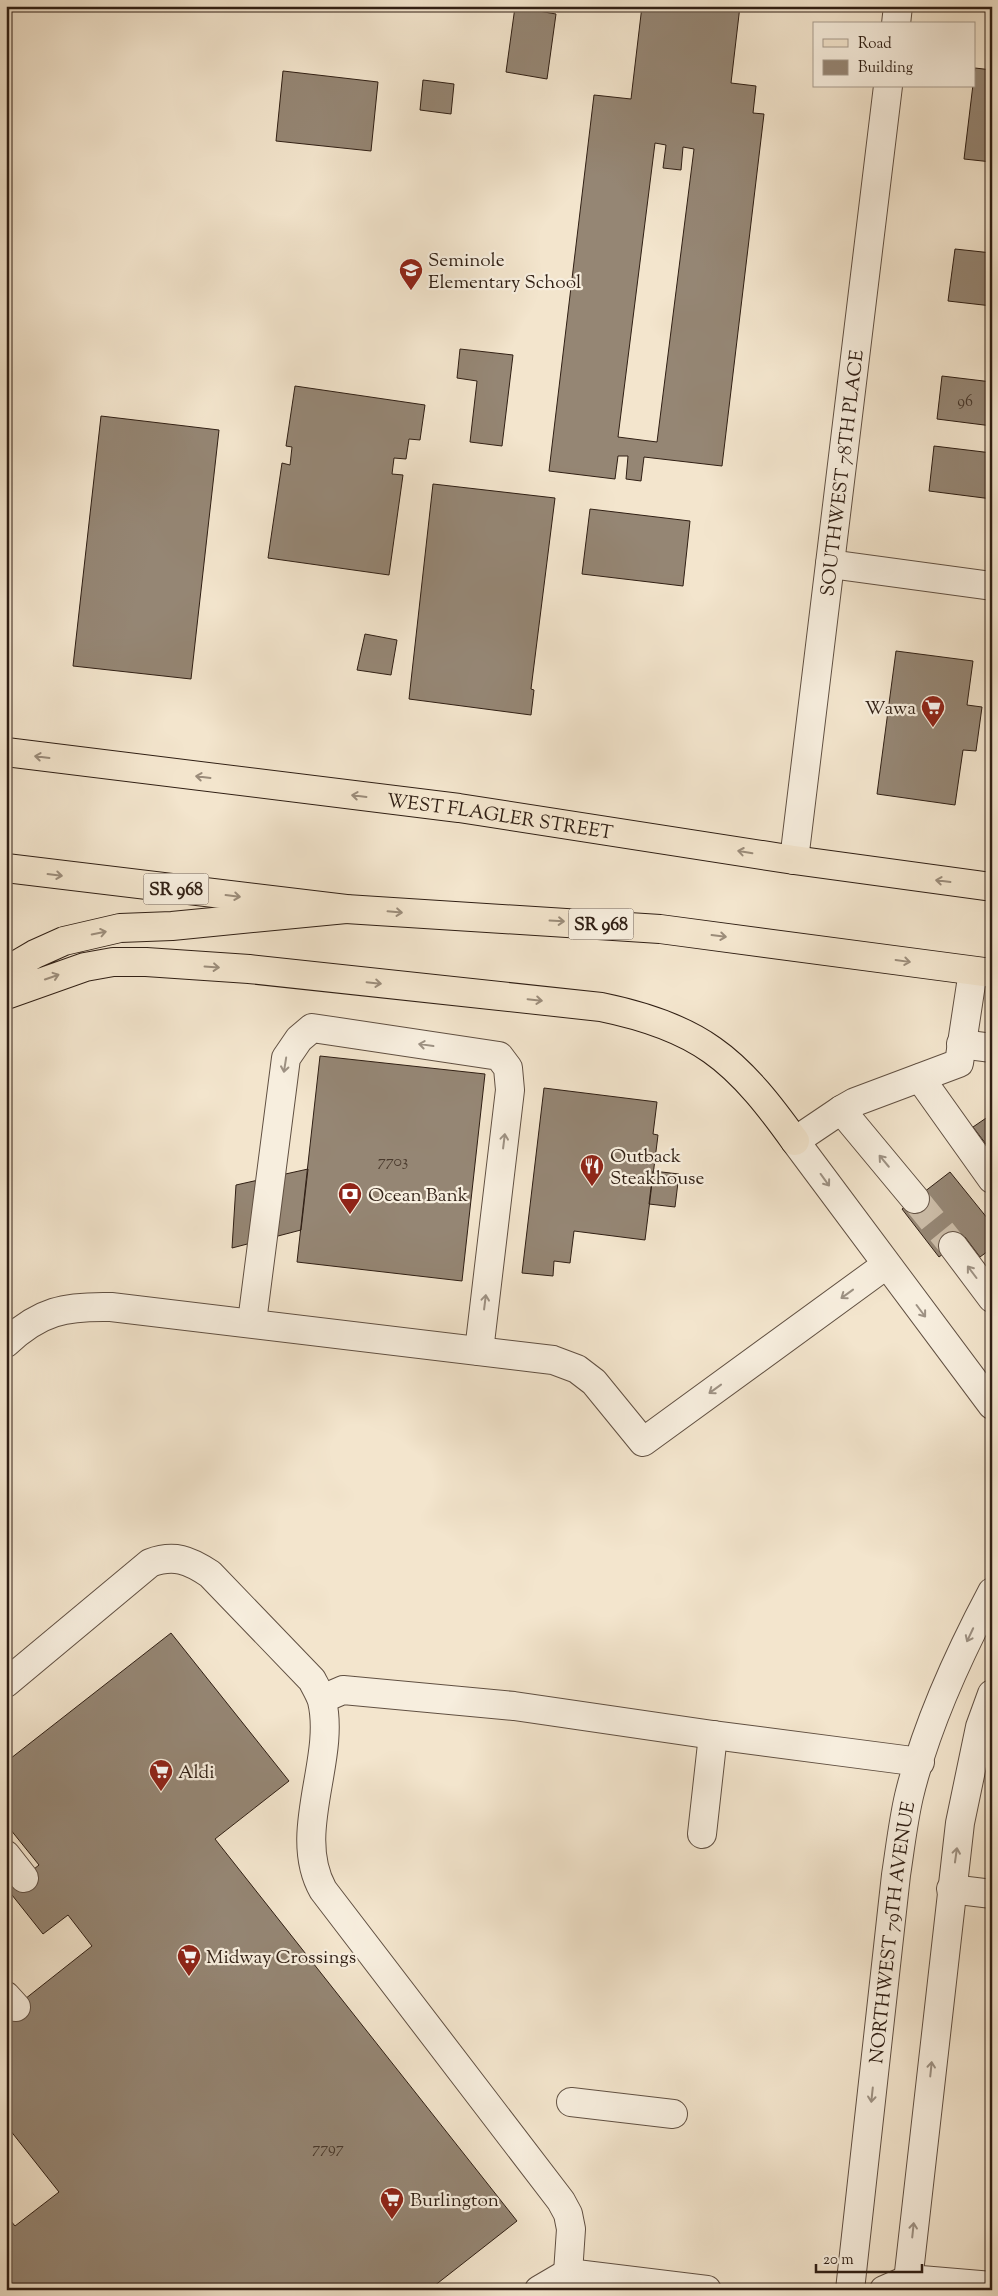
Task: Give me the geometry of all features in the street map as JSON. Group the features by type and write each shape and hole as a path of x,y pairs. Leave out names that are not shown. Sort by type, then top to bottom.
{"main road":[{"name":"WEST FLAGLER STREET","path":"6,752 459,808 794,860 992,886"},
{"name":"SR 968","path":"6,868 346,908 660,929 982,972"},
{"path":"6,972 35,954 64,941 120,928 172,926 346,908"},
{"path":"6,994 85,967 114,962 146,962 249,970 601,1007 653,1020 713,1050 759,1096 795,1141"}],"street":[{"path":"896,22 898,6"},
{"name":"SOUTHWEST 78TH PLACE","path":"794,860 888,88"},
{"path":"830,564 992,586"},
{"path":"982,972 962,1044 959,1063 841,1110 795,1141 992,1405"},
{"path":"252,1322 286,1058 299,1039 312,1028 499,1056 508,1068 510,1090 479,1351"},
{"path":"962,1044 992,1048"},
{"path":"920,1078 992,1180"},
{"path":"841,1110 915,1199"},
{"path":"953,1246 992,1298"},
{"path":"6,1343 40,1319 58,1310 75,1307 111,1307 252,1322 553,1360 577,1369 594,1382 643,1442 886,1265"},
{"path":"6,1683 150,1563 163,1558 178,1558 192,1562 210,1574 312,1680 322,1699 324,1734 311,1842 311,1860 315,1877 399,1991 473,2084 506,2131 561,2201 568,2214 571,2229 568,2273"},
{"name":"NORTHWEST 79TH AVENUE","path":"850,2290 896,1875 906,1812 920,1762 946,1690 971,1632 992,1592"},
{"path":"322,1699 343,1690 514,1706 713,1735 920,1762"},
{"path":"908,2284 960,1822 981,1768 980,1727 992,1694"},
{"path":"702,1834 713,1735"},
{"path":"6,1855 24,1878"},
{"path":"952,1889 992,1894"},
{"path":"571,2102 673,2114"},
{"path":"539,2290 568,2273 707,2290"},
{"path":"884,2290 908,2284 992,2286"}],"building":[{"path":"642,6 740,6 731,83 756,86 753,113 764,114 722,466 644,457 641,481 626,479 628,456 618,456 615,479 549,471 594,95 631,99","holes":["655,143 666,145 663,168 681,170 683,147 694,149 657,442 618,437"]},
{"path":"515,7 556,14 547,79 506,72"},
{"path":"976,68 992,70 992,162 964,159 973,88 976,88"},
{"path":"283,71 378,82 371,151 276,141"},
{"path":"423,80 454,84 451,114 420,110"},
{"path":"955,249 992,253 992,306 948,301"},
{"path":"460,349 513,355 502,446 470,442 477,381 457,378"},
{"path":"942,376 992,382 992,426 937,419"},
{"path":"295,386 425,405 420,440 409,439 406,459 394,458 392,474 403,475 389,575 268,558 282,463 290,465 292,447 286,446"},
{"path":"101,416 219,430 191,679 73,666"},
{"path":"934,446 992,453 992,499 929,491"},
{"path":"433,484 555,498 531,689 534,690 531,715 409,699"},
{"path":"590,509 690,521 683,586 582,574"},
{"path":"365,634 397,640 391,675 357,670"},
{"name":"Wawa","path":"896,651 973,661 967,705 982,707 976,751 963,750 955,805 877,794"},
{"path":"320,1056 485,1074 462,1281 297,1262"},
{"name":"Outback Steakhouse","path":"544,1088 657,1102 653,1134 658,1135 645,1240 574,1231 570,1263 554,1261 553,1276 522,1273"},
{"path":"992,1114 992,1152 973,1127"},
{"path":"308,1169 301,1230 232,1248 236,1185"},
{"path":"653,1171 679,1174 675,1207 649,1204"},
{"path":"950,1172 992,1224 992,1248 980,1257 965,1237 939,1257 902,1209"},
{"name":"Midway Crossings","path":"171,1633 289,1781 215,1839 517,2221 429,2290 6,2290 6,2215 15,2226 59,2192 6,2125 6,2014 92,1946 68,1915 43,1934 8,1890 39,1865 6,1824 6,1762"}],"tunnel":[{"path":"915,1199 953,1246"}],"place":[{"name":"Seminole Elementary School","path":"411,291"},
{"name":"Wawa","path":"933,728"},
{"name":"Outback Steakhouse","path":"592,1187"},
{"name":"Ocean Bank","path":"350,1215"},
{"name":"Aldi","path":"161,1792"},
{"name":"Midway Crossings","path":"189,1977"},
{"name":"Burlington","path":"392,2220"}]}
